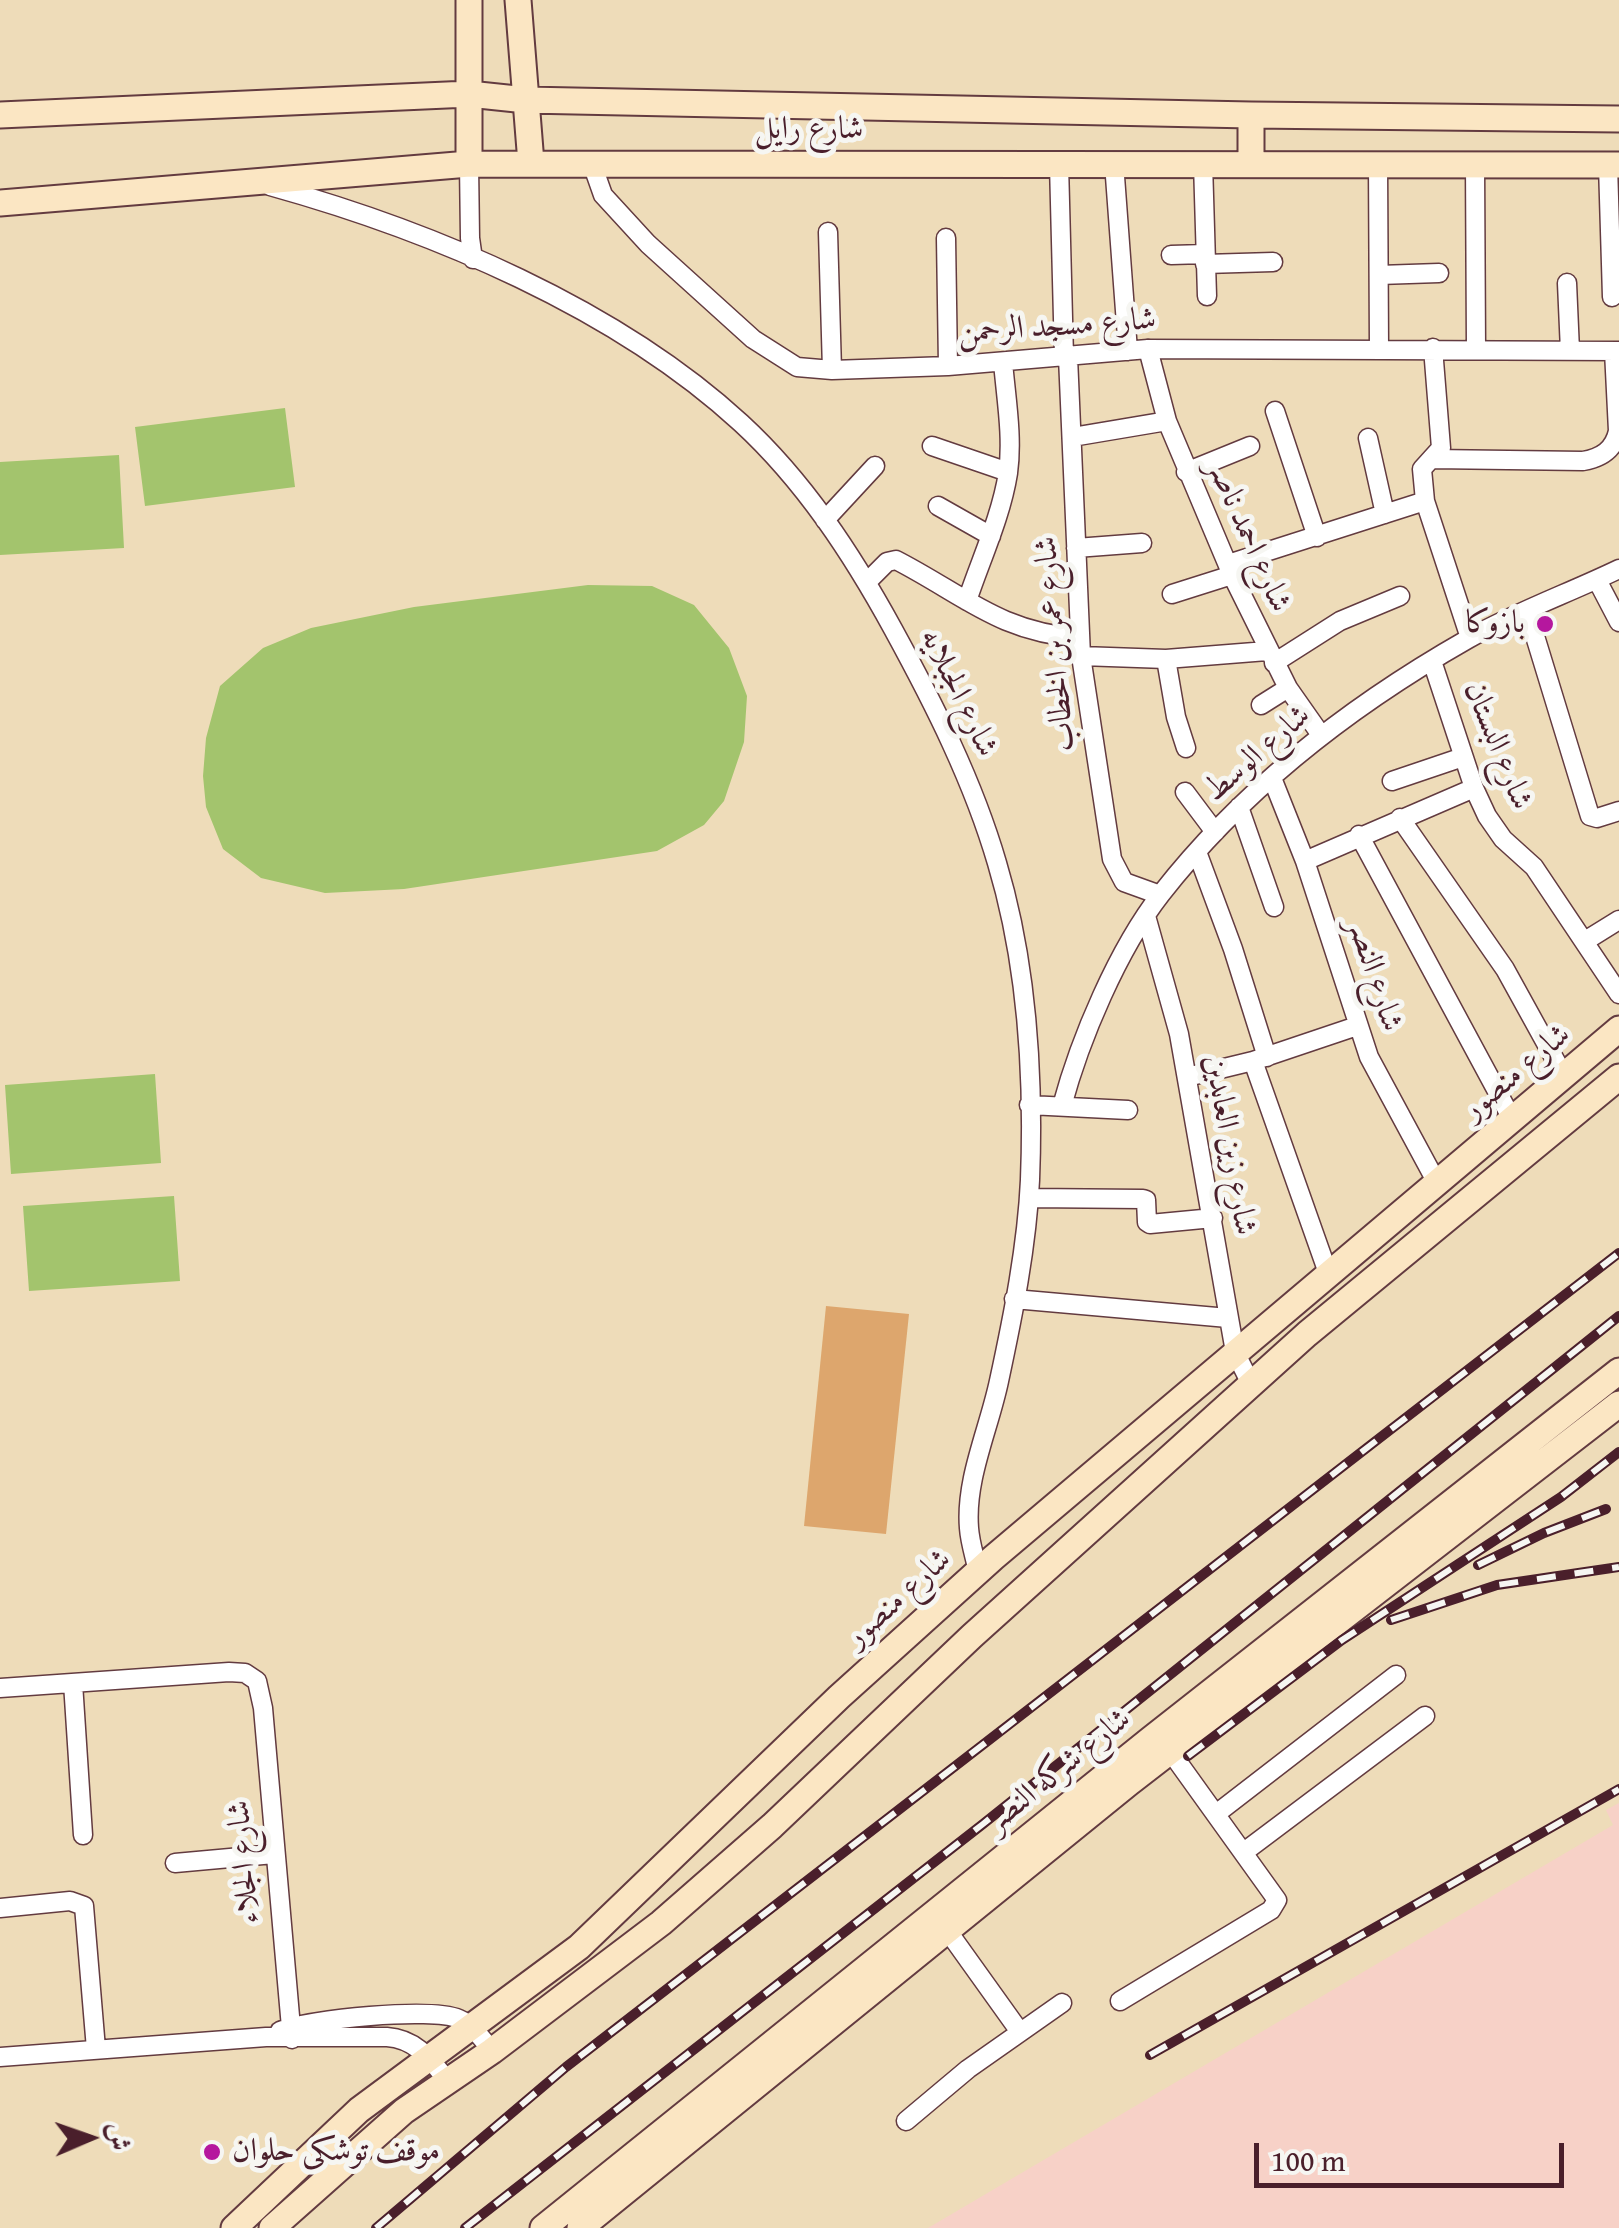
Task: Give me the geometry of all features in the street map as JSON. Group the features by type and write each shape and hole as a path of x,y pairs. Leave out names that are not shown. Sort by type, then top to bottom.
{"street":[{"path":"470,0 473,259"},
{"path":"518,0 531,163"},
{"name":"شارع رايل","path":"0,115 469,94 526,100 1619,119"},
{"path":"1251,164 1252,115"},
{"name":"شارع رايل","path":"0,203 469,164 590,161 1614,165"},
{"name":"شارع مسجد الرحمن","path":"590,161 615,210 753,339 798,367 832,370 948,366 1148,349 1616,351"},
{"path":"1114,162 1128,351"},
{"path":"1378,162 1380,348"},
{"path":"1202,163 1207,296"},
{"name":"شارع عمر بن الخطاب","path":"1059,164 1080,647 1114,866 1124,882 1160,895"},
{"path":"1475,164 1476,349"},
{"path":"1612,297 1614,165"},
{"name":"شارع الجبلايه","path":"257,182 329,202 473,259 603,321 692,382 742,424 784,467 825,520 867,582 954,747 998,866 1016,946 1026,1025 1029,1105 1029,1198 1014,1299 998,1385 970,1495 969,1533 978,1572"},
{"path":"828,232 832,370"},
{"path":"946,238 948,366"},
{"path":"1171,256 1273,262"},
{"path":"1379,276 1439,273"},
{"path":"1568,283 1570,351"},
{"path":"1433,348 1441,448 1422,468 1424,501 1470,638"},
{"name":"شارع احمد ناصر","path":"1148,349 1166,421 1230,570 1288,688 1322,735"},
{"path":"1433,459 1583,461 1604,454 1618,431 1616,351"},
{"path":"967,601 1008,472 1003,362"},
{"path":"1275,411 1317,537"},
{"path":"1072,437 1166,421"},
{"path":"1368,438 1385,514"},
{"path":"932,446 1008,472"},
{"path":"1186,472 1250,446"},
{"path":"825,520 876,466"},
{"path":"1172,594 1317,537 1424,501"},
{"path":"938,506 990,536"},
{"path":"1076,548 1142,543"},
{"path":"867,582 887,562 896,560 1022,629 1080,647 1166,659 1271,657 1340,621 1400,596"},
{"name":"شارع الوسط","path":"1062,1106 1094,1015 1146,916 1197,852 1239,808 1322,735 1470,638 1619,569"},
{"path":"1597,580 1619,622"},
{"path":"1527,610 1590,816 1597,818 1619,811"},
{"path":"1166,659 1176,718 1186,748"},
{"name":"شارع البستان","path":"1432,662 1474,788 1503,839 1534,866 1619,994"},
{"path":"1261,705 1288,688"},
{"path":"1392,781 1464,757"},
{"name":"شارع النصر","path":"1272,778 1305,860 1357,1026 1382,1083 1437,1183"},
{"path":"1305,860 1474,788"},
{"path":"1185,792 1215,832"},
{"path":"1239,808 1274,906"},
{"path":"1400,818 1505,970 1564,1076"},
{"path":"1359,835 1512,1118"},
{"path":"1197,852 1233,949 1260,1059 1328,1273"},
{"name":"شارع زين العابدين","path":"1146,916 1170,994 1187,1077 1235,1352 1251,1384"},
{"path":"1585,941 1619,920"},
{"path":"1187,1077 1260,1059 1357,1026"},
{"name":"شارع منصور","path":"234,2228 360,2110 579,1947 839,1698 978,1572 1619,1030"},
{"name":"شارع منصور","path":"272,2228 404,2112 661,1923 772,1826 1251,1384 1619,1077"},
{"path":"1029,1105 1128,1110"},
{"path":"1029,1198 1142,1199 1146,1200 1150,1224 1212,1218"},
{"path":"1014,1299 1228,1318"},
{"name":"شارع شركه النصر","path":"544,2228 1136,1751 1619,1371"},
{"name":"شارع شركه النصر","path":"580,2228 1170,1751 1619,1404"},
{"name":"شارع الجلاء","path":"73,1683 229,1672 244,1673 257,1680 263,1708 291,2033"},
{"path":"1216,1814 1396,1675"},
{"path":"0,1688 73,1683 82,1835"},
{"path":"839,1698 871,1732"},
{"path":"1244,1852 1425,1716"},
{"path":"1120,2002 1274,1908 1276,1896 1170,1751"},
{"path":"174,1862 274,1854"},
{"path":"0,1908 70,1902 84,1906 96,2050"},
{"path":"947,1930 1020,2032"},
{"path":"906,2121 968,2069 1062,2003"},
{"path":"0,2057 266,2037 330,2020 434,2014 458,2018 471,2026 492,2051"},
{"path":"291,2033 399,2038 428,2057 447,2080"}],"shaded area":[{"path":"1619,1803 1619,2228 928,2228 1613,1825 1606,1810"}],"green space":[{"path":"285,408 295,487 145,506 135,427"},
{"path":"119,455 124,548 0,555 0,462"},
{"path":"588,585 652,586 694,605 729,648 747,696 744,742 724,801 704,825 657,851 404,889 325,893 261,878 223,849 206,807 206,738 220,686 263,648 311,628 414,607"},
{"path":"155,1074 161,1163 11,1174 5,1085"},
{"path":"174,1196 180,1281 29,1291 23,1206"}],"building":[{"path":"826,1306 909,1314 886,1534 804,1526"}],"railway":[{"path":"376,2228 566,2067 1619,1253"},
{"path":"465,2228 983,1824 1619,1316"},
{"path":"1188,1756 1342,1640 1561,1497 1619,1452"},
{"path":"1478,1565 1606,1509"},
{"path":"1391,1620 1497,1585 1619,1567"},
{"path":"1150,2055 1619,1789"}],"place":[{"name":"بازوكا","path":"1545,624"},
{"name":"موقف توشكى حلوان","path":"212,2152"}]}
